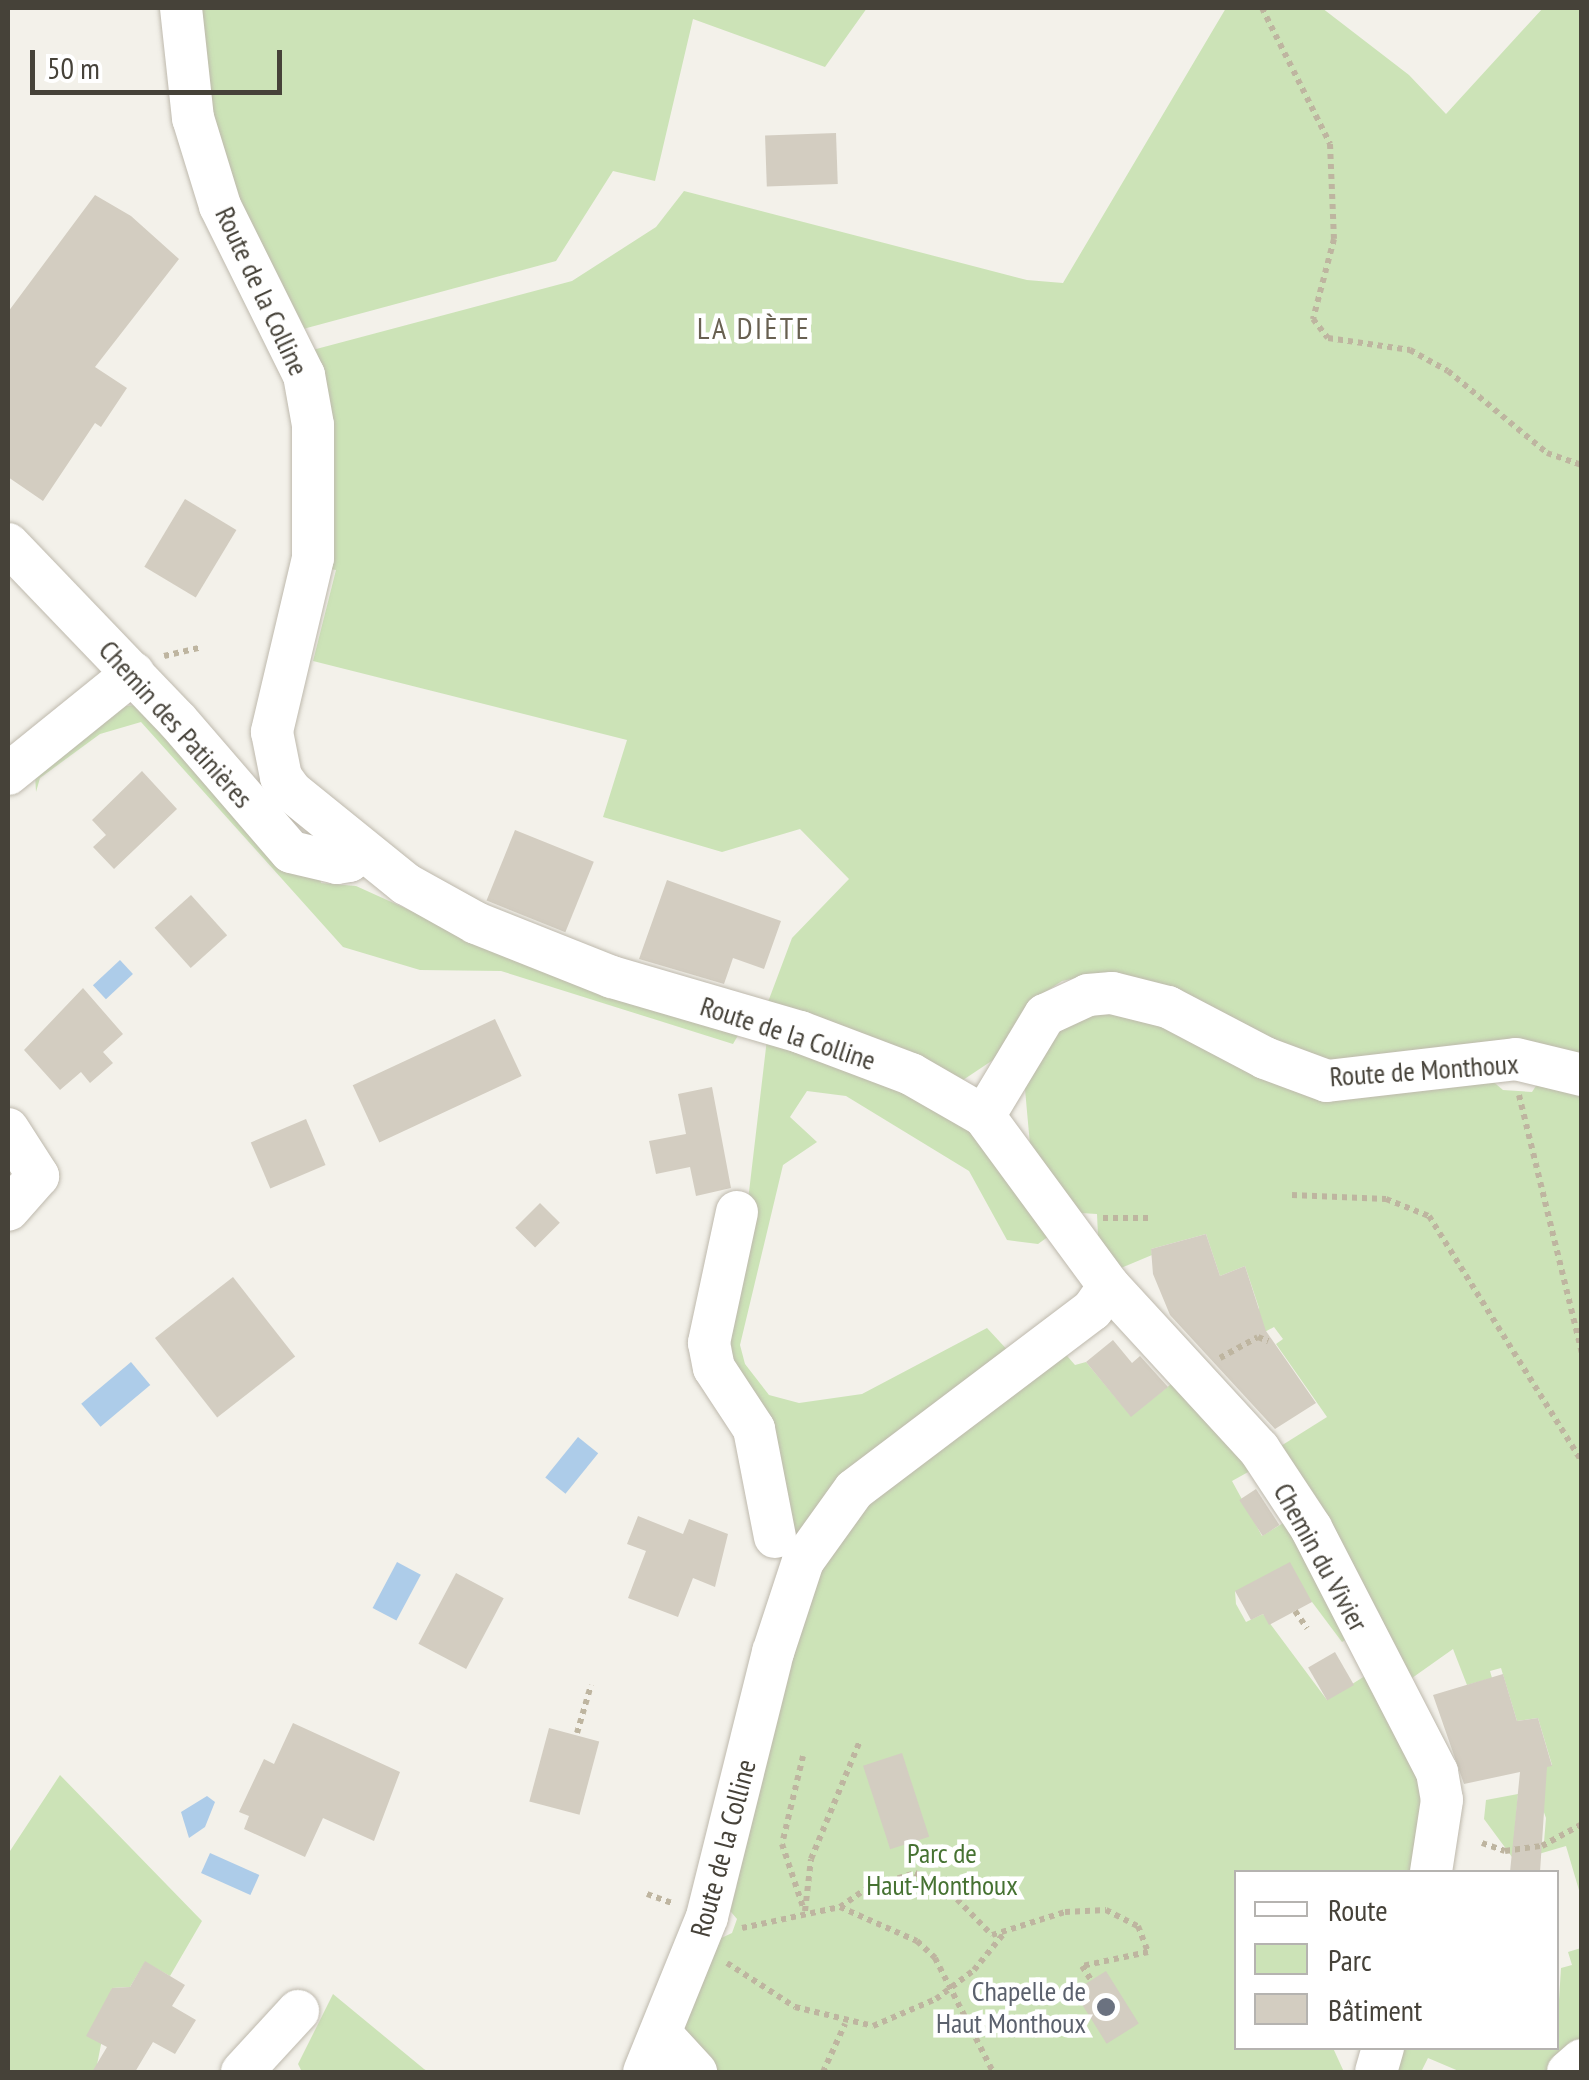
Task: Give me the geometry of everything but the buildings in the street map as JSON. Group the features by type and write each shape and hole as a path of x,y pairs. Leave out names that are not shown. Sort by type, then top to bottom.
{"street":[{"name":"Route de la Colline","path":"181,8 193,118 220,206 304,375 312,425 313,558 272,732 273,751 291,791 357,849 476,923 548,954 800,1032 911,1074 984,1116 1109,1286 1092,1310 854,1490 803,1560 773,1652 708,1917 652,2053"},
{"name":"Chemin des Patinières","path":"8,544 133,673 291,852 337,863 348,861 357,849"},
{"path":"8,774 133,673"},
{"name":"Route de Monthoux","path":"984,1116 1033,1027 1057,1008 1088,995 1112,993 1168,1007 1265,1058 1327,1080 1516,1059 1582,1075"},
{"path":"8,1128 38,1176 8,1210"},
{"path":"737,1212 710,1343 714,1368 754,1429 775,1537"},
{"name":"Chemin du Vivier","path":"1109,1286 1259,1449 1311,1528 1429,1751 1442,1800 1431,1870"},
{"path":"242,2072 298,2011"},
{"path":"652,2053 696,2072"},
{"path":"1568,2072 1582,2060"}],"path":[{"path":"1262,8 1330,144 1334,238 1312,319 1328,338 1410,350 1448,371 1546,454 1582,465"},
{"path":"1516,1059 1528,1142 1582,1354"},
{"path":"1292,1195 1386,1199 1430,1216 1582,1462"},
{"path":"1096,1218 1149,1218"},
{"path":"1192,1374 1258,1336 1268,1340"},
{"path":"1295,1611 1307,1628"},
{"path":"577,1733 591,1685"},
{"path":"805,1911 811,1859 859,1742"},
{"path":"803,1756 782,1844 805,1911"},
{"path":"1482,1843 1505,1851 1542,1846 1582,1824"},
{"path":"708,1917 742,1928 805,1911 840,1907 870,1886 916,1873 959,1898 982,1932 1007,1930 1090,1908 1138,1926 1148,1952 1082,1966 1091,1980"},
{"path":"840,1907 916,1941 935,1958 993,2072"},
{"path":"726,1962 795,2007 845,2024 888,2023 974,1970 1007,1930"},
{"path":"823,2072 845,2024"}],"green space":[{"path":"196,8 867,8 825,67 693,19 655,181 613,171 556,261 292,332 263,274 211,110"},
{"path":"1226,8 1322,8 1409,75 1446,114 1543,8 1581,8 1581,1061 1340,1063 1306,1055 1178,992 1099,973 1062,981 1030,1002 999,1056 960,1082 765,1010 792,938 849,879 800,829 722,852 603,817 627,740 313,661 336,570 324,568 305,352 572,281 656,227 684,191 1027,280 1063,283"},
{"path":"141,704 320,872 321,883 356,886 531,965 740,1032 733,1044 501,971 420,970 343,947 141,722 100,734 40,778 36,792 35,775 120,707"},
{"path":"1123,1004 1237,1060 1484,1074 1503,1090 1532,1092 1543,1075 1581,1088 1581,1897 1566,1846 1515,1861 1484,1819 1486,1800 1518,1794 1514,1839 1544,1842 1546,1818 1529,1770 1552,1765 1538,1718 1517,1721 1501,1668 1490,1671 1492,1678 1467,1685 1453,1649 1405,1683 1276,1449 1327,1417 1276,1344 1283,1339 1274,1327 1244,1343 1259,1308 1245,1266 1220,1276 1206,1234 1151,1249 1152,1255 1121,1268 1098,1236 1097,1214 1080,1213 1030,1145 1024,1078 1049,1026"},
{"name":"Parc de Haut-Monthoux","path":"767,1039 905,1086 975,1130 1056,1231 1038,1244 1007,1240 969,1171 846,1096 807,1091 790,1117 817,1142 783,1165 740,1345 745,1364 769,1395 799,1403 862,1394 987,1328 1023,1367 1061,1349 1075,1365 1086,1362 1131,1416 1180,1377 1259,1466 1232,1481 1262,1536 1293,1517 1352,1636 1342,1642 1312,1602 1235,1591 1236,1604 1246,1622 1263,1614 1327,1700 1368,1674 1427,1776 1418,1870 1234,1870 1234,2050 1334,2050 1344,2072 658,2072 717,1940 732,1933 737,1919 726,1906 796,1547 738,1394 722,1315 749,1192"},
{"path":"60,1775 202,1921 170,1976 145,1962 130,1987 112,1988 97,2065 109,2072 8,2072 8,1854"},
{"path":"1581,1948 1581,2050 1558,2072 1461,2072 1428,2058 1421,2072 1388,2072 1394,2050 1559,2050 1561,1968 1572,1965 1568,1952"},
{"path":"333,1994 429,2072 302,2072 298,2064"}],"water":[{"path":"120,960 133,974 106,999 93,985"},
{"path":"131,1362 150,1385 100,1427 81,1404"},
{"path":"578,1437 598,1453 565,1494 545,1477"},
{"path":"397,1562 421,1575 396,1621 373,1608"},
{"path":"207,1796 215,1802 205,1827 189,1838 181,1812"},
{"path":"210,1853 259,1875 250,1895 201,1873"}],"place":[{"name":"Chapelle de Haut Monthoux","path":"1106,2007"}],"district":[{"name":"LA DIÈTE","path":"754,328"}]}
